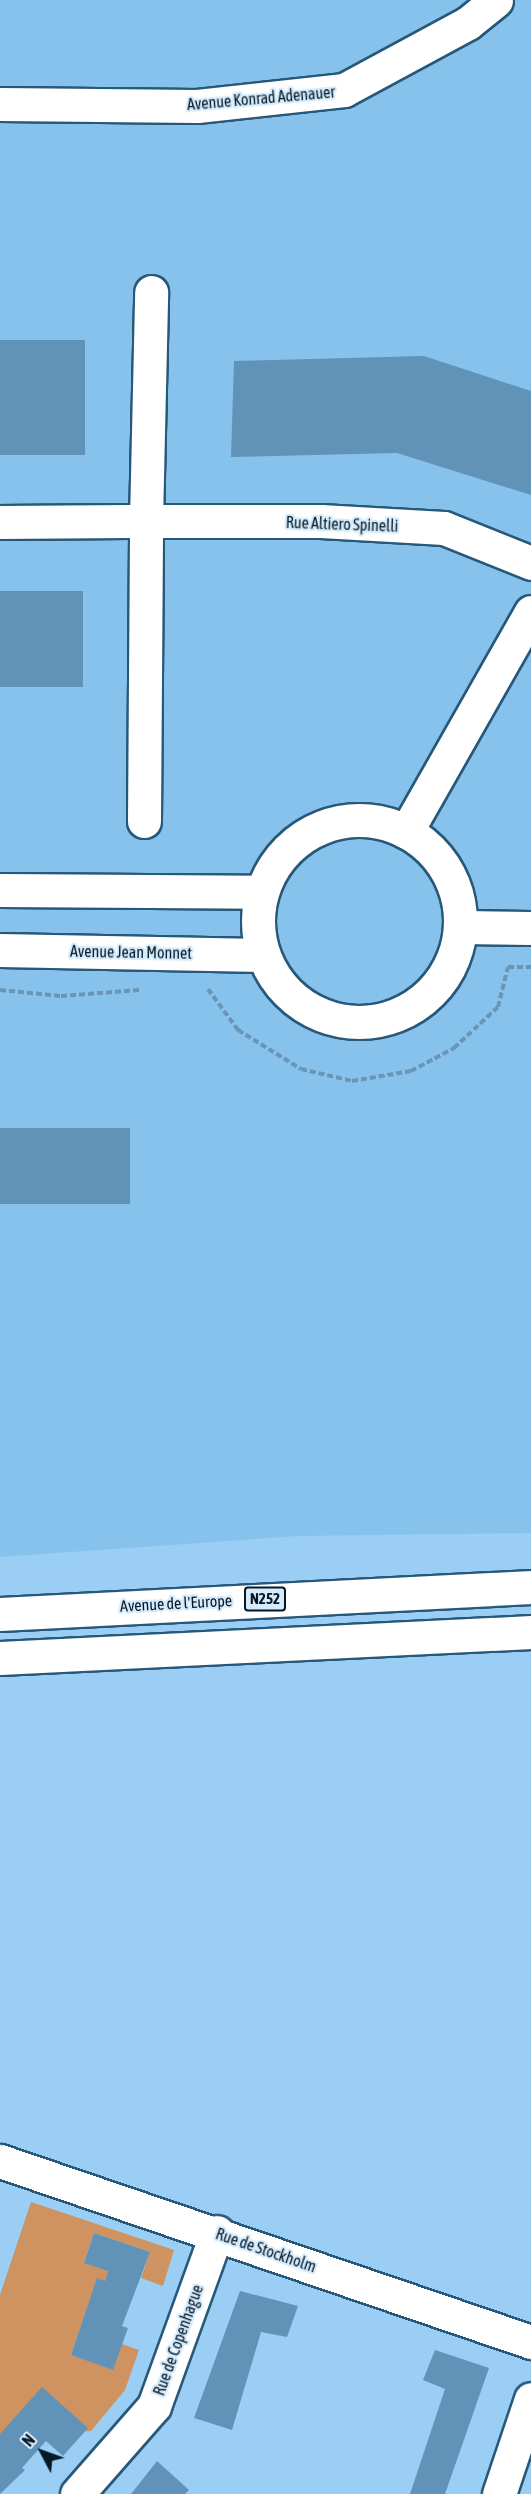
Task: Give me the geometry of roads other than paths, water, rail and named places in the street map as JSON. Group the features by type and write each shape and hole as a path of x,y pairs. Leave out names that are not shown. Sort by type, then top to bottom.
{"street":[{"name":"Avenue Konrad Adenauer","path":"0,104 197,106 344,90 468,23 496,0"},
{"path":"144,821 146,521 151,292"},
{"name":"Rue Altiero Spinelli","path":"0,522 321,521 444,528 531,563"},
{"path":"406,832 531,612"},
{"path":"360,819 393,824 406,832 422,840 444,864 458,894 461,927 453,961 434,990 406,1012 372,1022 338,1022 306,1009 279,985 262,955 257,924 261,892 275,862 298,839 327,824 360,819"},
{"path":"0,890 261,892"},
{"path":"461,927 531,928"},
{"name":"Avenue Jean Monnet","path":"0,950 262,955"},
{"name":"Avenue de l'Europe","path":"0,1614 531,1587"},
{"path":"0,1658 531,1632"},
{"name":"Rue de Stockholm","path":"0,2161 217,2232 531,2342"},
{"name":"Rue de Copenhague","path":"77,2494 154,2406 217,2232"},
{"path":"499,2494 531,2399"}]}
